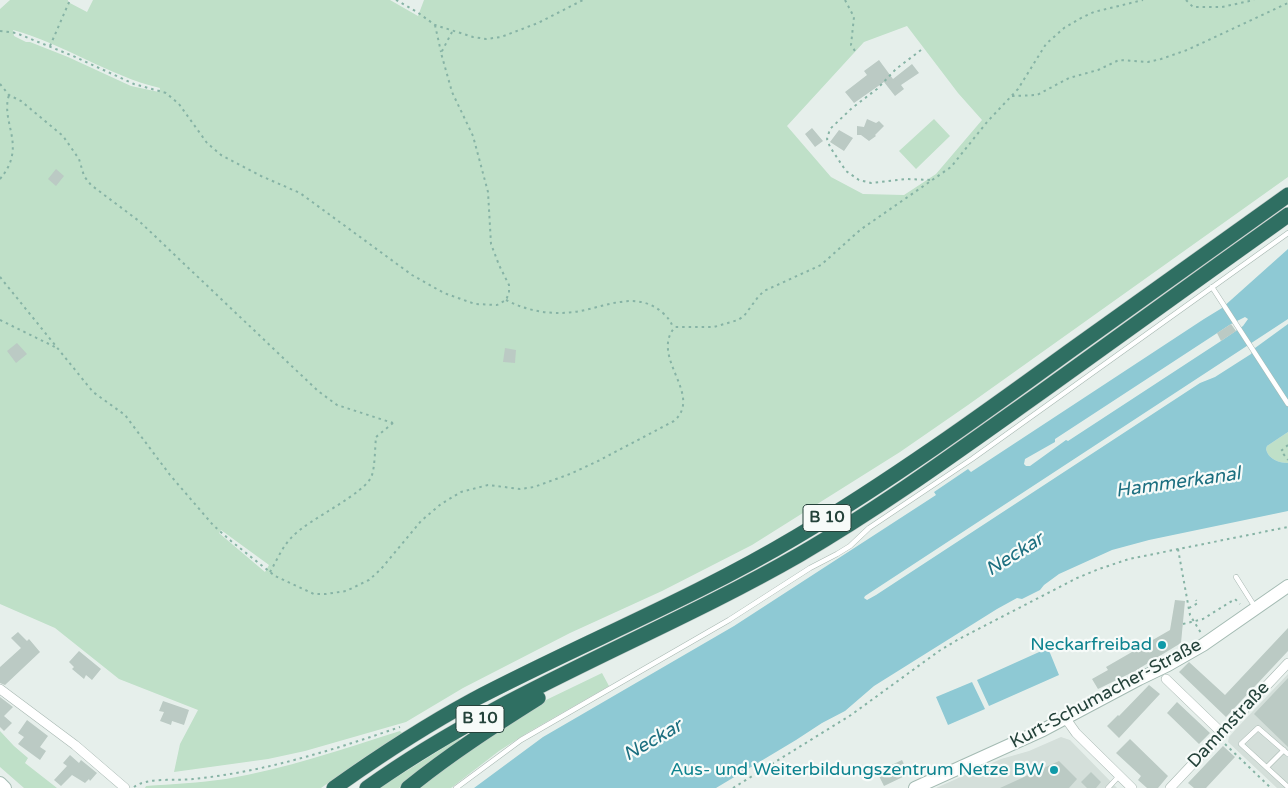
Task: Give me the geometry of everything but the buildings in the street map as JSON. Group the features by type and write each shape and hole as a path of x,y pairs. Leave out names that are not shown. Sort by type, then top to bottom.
{"highway":[{"name":"B 10","path":"334,788 369,763 473,700 698,591 842,509 934,448 1288,195"},
{"name":"B 10","path":"368,788 420,753 466,726 517,698 757,579 851,522 988,430 1288,215"},
{"path":"408,788 438,763 481,732 598,659"}],"street":[{"name":"Kurt-Schumacher-Straße","path":"915,788 1066,719 1168,665 1202,645 1288,586"},
{"name":"Dammstraße","path":"1170,788 1288,663"},
{"path":"1166,679 1220,735"},
{"path":"0,689 75,745 125,788"},
{"path":"1066,719 1076,732 1132,788"},
{"path":"0,783 5,788"}],"lane":[{"path":"456,788 521,740 730,620 818,563 850,546 868,528 972,459 1288,233"},
{"path":"1212,287 1288,404"},
{"path":"1236,577 1256,608"},
{"path":"1267,767 1286,752 1258,728 1241,744 1288,788"},
{"path":"1108,788 1119,776"}],"path":[{"path":"50,47 70,0"},
{"path":"396,0 435,25 478,39 497,38 538,23 583,0"},
{"path":"845,0 854,17 851,45 855,51"},
{"path":"674,328 679,326 720,326 741,318 760,293 821,265 860,230 932,180 957,160 987,122 1023,82 1041,50 1064,28 1094,12 1143,0"},
{"path":"1186,0 1193,7 1218,8 1254,0"},
{"path":"1012,96 1037,95 1069,78 1098,70 1119,60 1148,62 1161,59 1187,50 1288,3"},
{"path":"0,31 16,33 134,84 169,95 178,104 206,143 217,153 261,176 300,193 353,230 395,263 427,283 455,298 475,304 497,305 506,300 509,293 509,285 497,261 492,244 488,197 473,136 452,92 435,25"},
{"path":"441,53 452,32"},
{"path":"921,50 896,69 877,89 852,108 828,131 827,139 830,147 846,171 851,176 860,180 872,183 906,179 932,180"},
{"path":"0,84 9,95 18,98 63,136 79,159 84,176 91,185 139,222 318,391 337,405 393,423 376,437 372,476 366,484 341,504 312,520 292,536 270,572"},
{"path":"0,179 9,166 12,153 12,143 5,107 9,95"},
{"path":"0,277 92,392 126,415 170,475 213,525 231,542 270,572 282,580 314,594 350,590 373,577 421,521 455,495 472,488 488,485 520,489 534,487 570,474 598,461 670,423 680,414 683,403 682,389 672,370 670,359 670,338 674,328 670,319 657,308 639,302 619,301 573,312 546,313 506,300"},
{"path":"0,320 57,348"},
{"path":"1288,445 1280,451 1288,460"},
{"path":"733,788 851,715 921,663 958,639 1099,568 1128,559 1288,527"},
{"path":"1178,549 1189,608 1193,620 1202,635"},
{"path":"1183,624 1203,619 1235,599 1240,604"},
{"path":"1189,608 1198,603 1196,600"},
{"path":"132,788 142,782 213,777 265,768 313,755 403,726"},
{"path":"1220,735 1271,788"}],"shaded area":[{"path":"1288,674 1288,788 1277,788 1228,742 1229,737 1236,729"},
{"path":"1061,737 1070,740 1117,788 936,788 1001,759 1029,751"}],"green space":[{"path":"10,0 68,0 68,2 87,12 93,0 390,0 418,16 424,0 1288,0 1288,177 900,452 752,545 662,591 570,633 463,688 406,722 305,751 268,759 174,772 180,744 198,710 119,679 55,628 0,604 0,9","holes":["907,26 958,93 982,120 936,174 904,195 863,194 831,177 787,126 864,42","13,30 50,43 123,76 160,88 159,92 131,86 68,57 26,42 14,36","221,530 269,565 265,572 219,533"]},
{"path":"934,119 950,136 916,169 899,151"},
{"path":"1288,432 1288,463 1274,460 1267,452 1267,446"},
{"path":"602,673 609,686 499,751 451,788 418,788 518,716"},
{"path":"0,731 28,758 25,763 57,788 24,788 0,767"},
{"path":"400,731 402,733 321,788 145,788 146,786 206,782 248,775 314,758"},
{"path":"459,738 460,740 399,788 379,788"}],"water":[{"path":"1288,249 1288,319 864,598 867,600 876,595 1200,383 1215,377 1251,354 1255,348 1288,324 1288,432 1267,446 1266,449 1274,460 1288,463 1288,511 1149,540 1112,550 1059,574 1040,590 1022,599 1017,598 997,609 874,686 845,711 716,788 474,788 543,737 734,626 936,495 934,492 968,469 971,472 1222,308","holes":["1245,317 1248,319 1243,326 1221,341 1068,441 1066,440 1030,466 1024,464 1025,459 1055,442 1055,439 1231,324"]},
{"path":"1048,648 1059,675 989,706 977,680"},
{"path":"972,682 985,709 948,725 936,697"}],"place":[{"name":"Neckarfreibad","path":"1162,645"},
{"name":"Aus- und Weiterbildungszentrum Netze BW","path":"1054,770"}],"water label":[{"name":"Hammerkanal","path":"1178,483"},
{"name":"Neckar","path":"1015,555"},
{"name":"Neckar","path":"653,741"}]}
